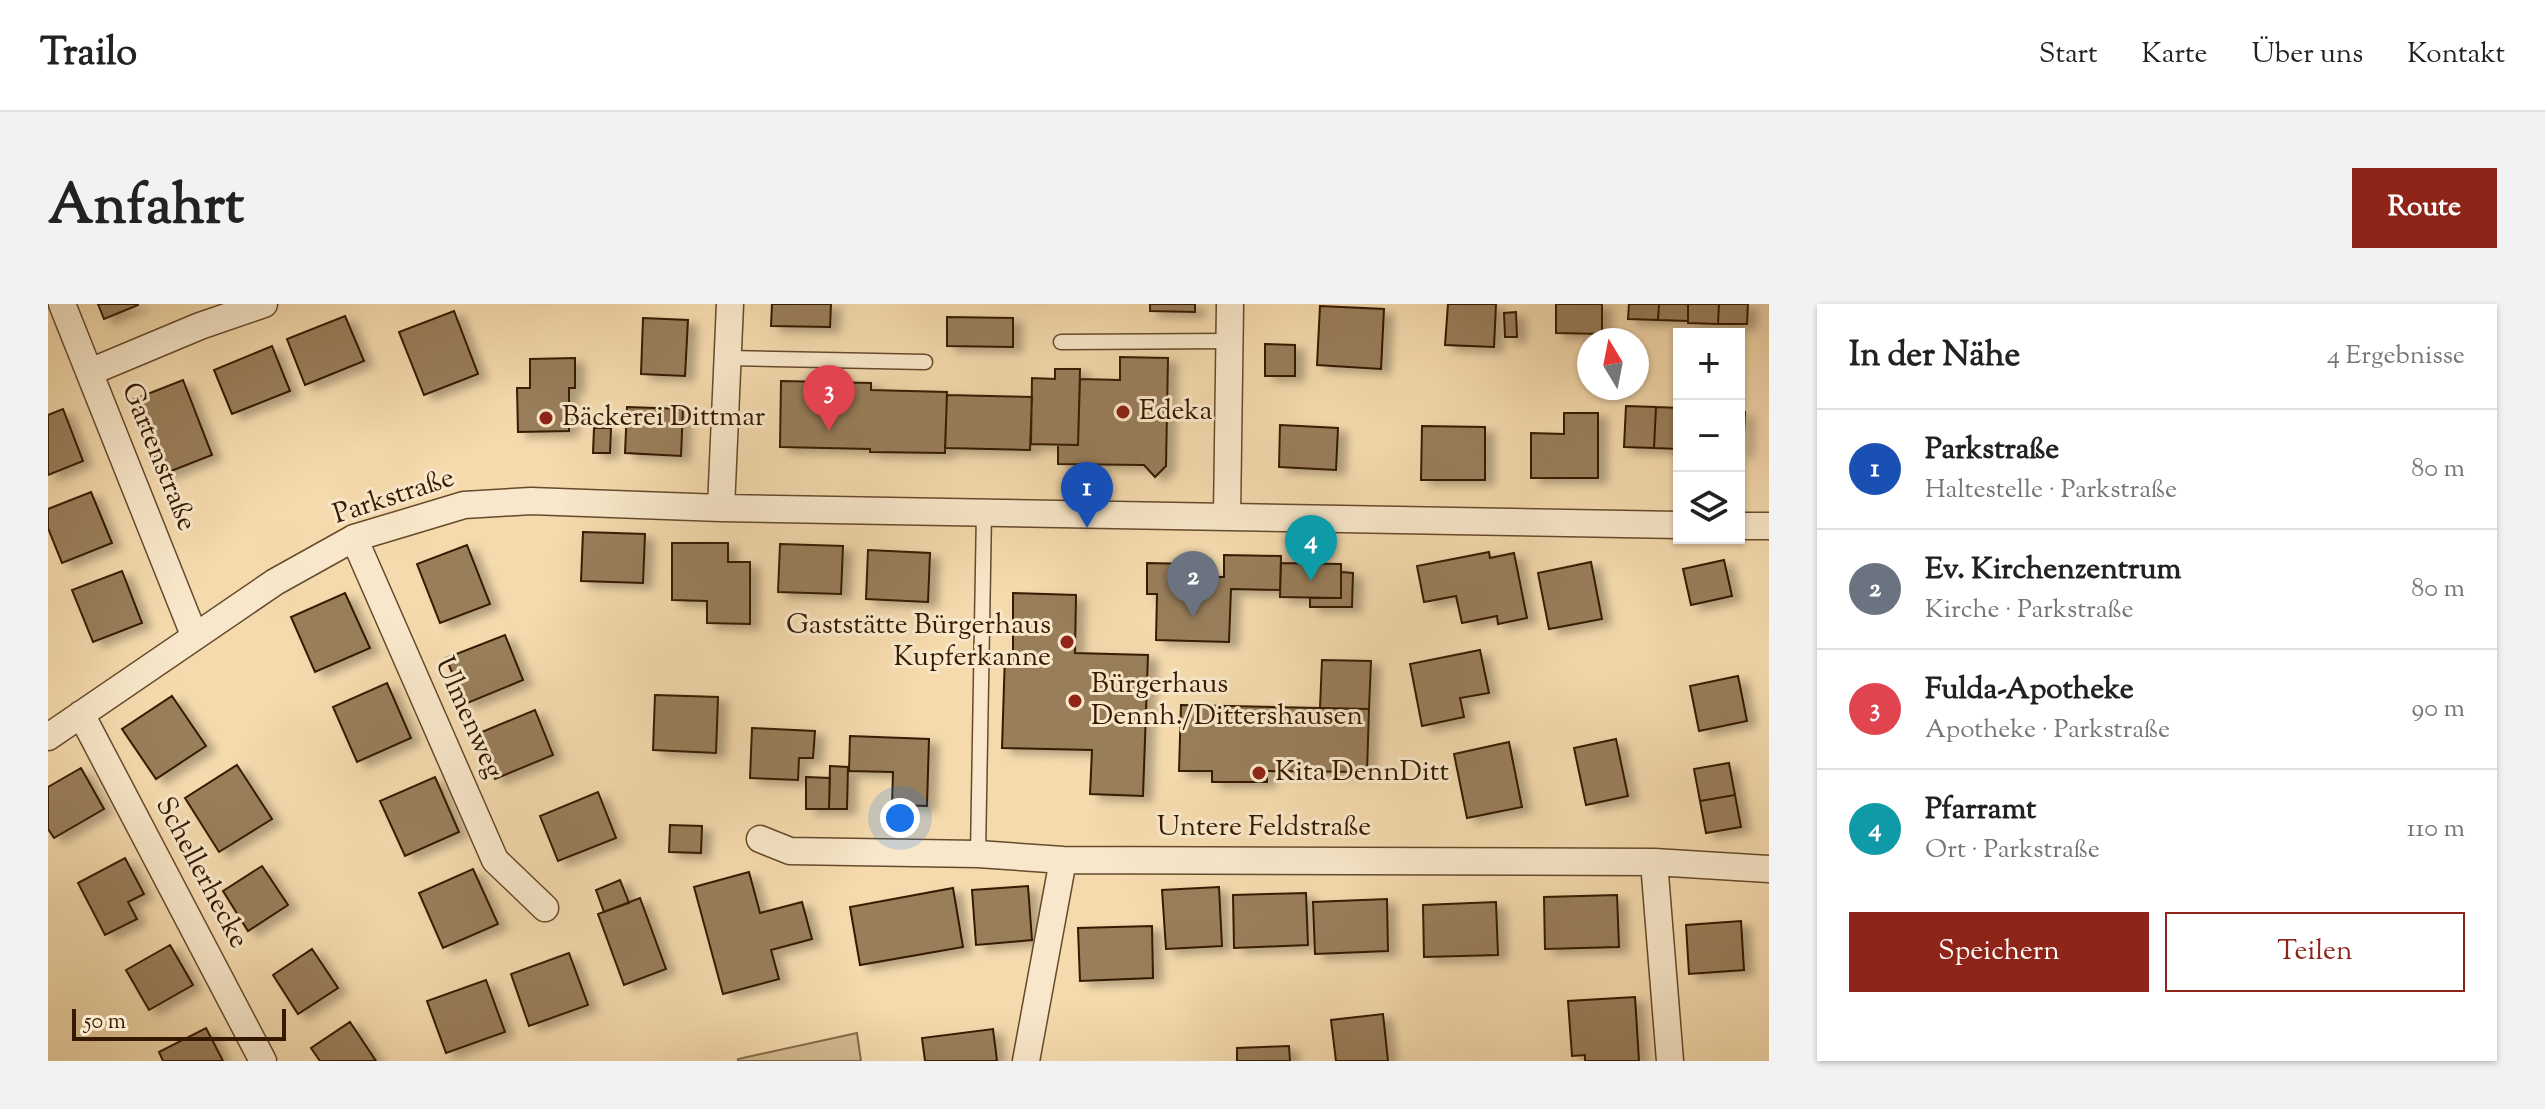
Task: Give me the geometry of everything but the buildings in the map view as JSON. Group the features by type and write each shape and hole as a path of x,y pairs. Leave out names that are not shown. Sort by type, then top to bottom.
{"street":[{"name":"Gartenstraße","path":"62,304 194,635"},
{"path":"90,372 200,326 264,304"},
{"path":"721,508 730,304"},
{"path":"1227,516 1230,304"},
{"name":"Parkstraße","path":"48,737 275,582 354,538 464,505 531,501 721,508 1673,525"},
{"path":"1745,526 1769,526"},
{"name":"Ulmenweg","path":"354,538 495,860 545,908"},
{"name":"Schellerhecke","path":"81,714 263,1061"},
{"name":"Untere Feldstraße","path":"760,839 790,851 978,854 1063,860 1654,862 1769,869"},
{"path":"1026,1061 1063,860"},
{"path":"1654,862 1670,1061"}],"lane":[{"path":"1061,342 1229,341"},
{"path":"728,358 925,362"},
{"path":"978,854 984,512"}],"shaded area":[{"path":"857,1033 861,1061 738,1061 738,1059"}],"place":[{"name":"Edeka","path":"1123,412"},
{"name":"Bäckerei Dittmar","path":"546,418"},
{"name":"Fulda-Apotheke","path":"829,431"},
{"name":"Parkstraße","path":"1087,528"},
{"name":"Pfarramt","path":"1311,581"},
{"name":"Ev. Kirchenzentrum","path":"1193,617"},
{"name":"Gaststätte Bürgerhaus Kupferkanne","path":"1067,642"},
{"name":"Bürgerhaus Dennh./Dittershausen","path":"1075,701"},
{"name":"Kita DennDitt","path":"1259,773"}]}
